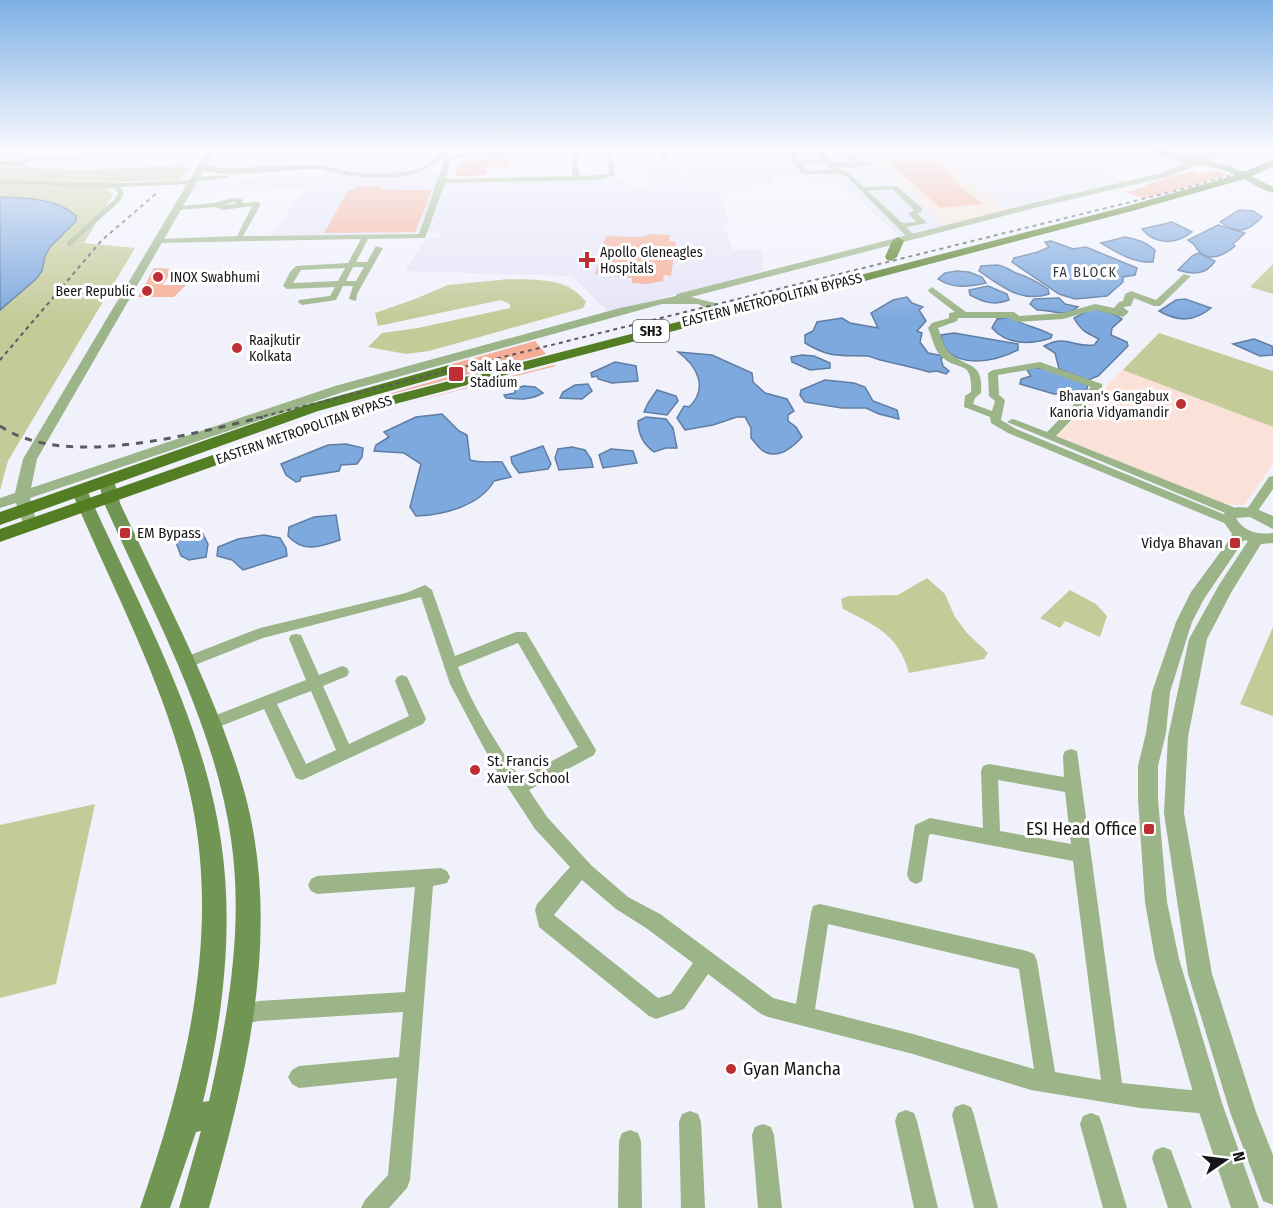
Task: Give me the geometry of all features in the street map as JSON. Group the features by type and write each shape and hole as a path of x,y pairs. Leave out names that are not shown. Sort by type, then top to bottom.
{"main road":[{"name":"EASTERN METROPOLITAN BYPASS","path":"109,489 364,392 576,336 1105,205"},
{"name":"EASTERN METROPOLITAN BYPASS","path":"0,519 26,510 82,498 366,407 724,312 1012,239 1128,205"},
{"path":"891,257 898,241"},
{"path":"109,489 111,503 211,724 237,811 247,893 246,944 232,1065 194,1208"},
{"path":"82,498 147,642 187,746 202,801 210,848 214,919 204,1016 184,1118 155,1208"},
{"name":"EASTERN METROPOLITAN BYPASS","path":"0,536 26,510"},
{"path":"202,801 232,789"},
{"path":"184,1118 220,1115"}],"street":[{"path":"70,244 112,205"},
{"path":"26,510 30,459 180,205"},
{"path":"178,208 211,205"},
{"path":"217,205 223,208 237,205"},
{"path":"240,235 256,205"},
{"path":"159,242 422,236 433,205"},
{"path":"879,206 886,205"},
{"path":"899,226 922,223 913,215 919,210 914,205"},
{"path":"0,502 26,510 339,389 671,298 1035,205"},
{"path":"879,206 913,238"},
{"path":"302,302 333,298 366,236"},
{"path":"352,299 379,248"},
{"path":"360,283 287,286 294,272 300,267 370,264"},
{"path":"1187,276 1157,304 1131,294 1128,304 1122,304 1118,308 1125,312 1123,314 1095,307 1063,316 1015,319 1014,315 993,317 985,314 963,314 952,315 954,318 935,325 933,328 944,354 972,369 977,376 976,393 970,396 968,405 1049,436 1254,532"},
{"path":"932,290 963,314"},
{"path":"671,298 709,303 724,312"},
{"path":"576,336 611,314"},
{"path":"1049,436 1098,386 1040,364 1019,370 993,373 994,396 1000,400 995,421 1017,434 1254,532"},
{"path":"1254,532 1251,512 1273,480"},
{"path":"1251,512 1272,520"},
{"path":"1254,532 1237,540 1197,596 1184,622 1173,813 1200,974 1243,1112 1273,1191"},
{"path":"185,663 260,633 409,597 426,590 457,684 498,759 541,823 581,867 622,903 653,921 768,1007 1046,1081 1113,1092 1209,1103"},
{"path":"450,664 521,636 588,750 518,789"},
{"path":"296,639 345,753"},
{"path":"1182,660 1161,692 1158,722 1148,766 1148,799 1156,902 1167,960 1209,1103 1245,1208"},
{"path":"211,724 342,672"},
{"path":"268,701 302,773 418,719 402,681"},
{"path":"1071,756 1072,786 1113,1092"},
{"path":"992,837 989,771 1072,786"},
{"path":"916,875 921,831 930,826 1081,854"},
{"path":"581,867 544,910 546,920 656,1009 677,1002 706,961"},
{"path":"317,885 433,878 413,1000 399,1180 374,1208"},
{"path":"804,1016 820,913 1027,961 1046,1081"},
{"path":"239,1015 259,1011 413,1000"},
{"path":"1195,1054 1227,1061"},
{"path":"299,1077 408,1067"},
{"path":"963,1114 986,1208"},
{"path":"906,1121 926,1208"},
{"path":"690,1122 693,1208"},
{"path":"1091,1124 1115,1208"},
{"path":"763,1135 770,1208"},
{"path":"630,1141 630,1208"},
{"path":"1163,1158 1180,1208"}],"shaded area":[{"path":"292,205 724,205 730,224 723,224 733,250 763,250 763,270 608,312 572,276 405,271 425,240 439,237 443,233 272,236"},
{"path":"865,205 924,205 947,228 902,238"},
{"path":"924,205 1001,205 1008,211 947,228"},
{"path":"1001,205 1032,205 1008,211"},
{"name":"Bhavan's Gangabux Kanoria Vidyamandir","path":"1159,333 1273,371 1273,464 1244,505 1227,505 1057,436"}],"green space":[{"path":"0,205 107,205 84,243 135,248 8,461 0,490"},
{"path":"1273,264 1273,294 1250,287"},
{"path":"509,279 541,280 561,284 579,294 586,302 583,308 429,351 406,354 368,347 382,333 418,328 510,308 510,304 501,300 378,326 375,313 448,285"},
{"path":"1159,333 1273,371 1273,427 1123,370"},
{"path":"927,578 945,594 955,617 966,632 988,653 984,659 909,673 899,649 892,640 875,626 843,609 841,599 848,596 898,595"},
{"path":"1070,590 1096,604 1107,616 1100,637 1065,621 1060,628 1040,618"},
{"path":"1273,627 1273,716 1240,704"},
{"path":"95,804 56,984 0,998 0,825"}],"water":[{"path":"0,205 59,205 69,210 76,216 76,221 50,247 45,256 42,271 0,310"},
{"path":"1239,210 1253,211 1262,217 1252,226 1242,230 1232,229 1220,222"},
{"path":"1172,222 1192,232 1173,241 1160,241 1142,229"},
{"path":"1218,225 1245,233 1227,252 1212,257 1207,256 1188,240"},
{"path":"1125,237 1145,243 1155,250 1153,262 1132,259 1101,243"},
{"path":"1051,241 1073,249 1086,247 1137,268 1135,275 1123,277 1123,282 1107,296 1075,299 1059,294 1012,262 1014,258 1049,247 1045,242"},
{"path":"1198,253 1215,261 1208,269 1199,273 1178,270 1192,256"},
{"path":"997,265 1036,281 1048,289 1049,294 1021,295 1004,288 979,271 981,266"},
{"path":"969,272 982,277 986,283 961,286 938,279 945,273"},
{"path":"988,286 1007,294 1009,300 998,303 989,302 970,295 969,290"},
{"path":"907,297 912,303 923,307 919,310 926,321 917,331 922,333 920,342 928,353 944,356 941,359 943,366 949,371 946,374 937,371 929,372 869,356 828,353 805,343 805,335 813,331 817,322 842,318 850,323 878,328 871,313 893,300"},
{"path":"1059,298 1065,304 1078,307 1073,311 1062,313 1037,310 1030,304 1034,299"},
{"path":"1185,299 1211,308 1205,313 1186,319 1179,319 1159,311 1176,300"},
{"path":"1093,308 1122,319 1112,328 1111,335 1127,342 1128,346 1098,376 1088,380 1059,369 1055,353 1044,346 1059,341 1094,345 1099,339 1082,329 1074,318"},
{"path":"1010,317 1052,335 1051,338 1035,342 1019,342 1005,338 992,328 997,319"},
{"path":"954,333 1018,344 1018,350 997,358 972,361 961,359 945,347 941,335"},
{"path":"1254,339 1272,346 1273,355 1260,356 1233,344"},
{"path":"678,352 712,355 752,373 753,382 765,393 787,399 794,411 788,415 788,421 796,427 802,437 785,451 770,454 761,450 751,438 751,428 745,417 685,430 677,418 684,406 689,407 695,400 699,385 691,364"},
{"path":"814,356 830,363 830,368 810,370 792,362 791,357"},
{"path":"615,362 636,366 638,381 612,383 598,379 597,376 592,377 591,373"},
{"path":"1045,368 1088,385 1086,392 1054,394 1020,384 1021,379 1031,376 1027,370"},
{"path":"825,380 854,383 865,387 873,401 897,410 899,419 866,408 842,408 805,402 800,395 801,390"},
{"path":"588,384 592,391 582,399 560,398 563,392 575,385"},
{"path":"523,386 535,387 543,393 524,399 506,398 504,395 515,393 515,389"},
{"path":"657,390 676,396 678,401 667,415 644,412"},
{"path":"442,414 459,431 467,435 470,460 502,462 511,477 494,481 480,497 460,508 438,514 416,516 410,507 421,464 404,453 374,451 376,445 389,437 384,432 416,417"},
{"path":"646,417 666,419 673,428 677,448 666,448 654,452 647,446 640,434 638,421"},
{"path":"346,444 363,448 362,457 357,464 341,465 339,471 301,477 300,481 296,482 286,475 281,464 328,445"},
{"path":"543,446 551,464 548,469 519,473 511,457"},
{"path":"572,447 585,450 593,467 559,470 555,458 558,449"},
{"path":"611,449 633,451 637,463 603,468 599,455"},
{"path":"336,515 340,540 306,547 294,542 288,536 289,527 314,517"},
{"path":"184,530 201,530 208,544 206,557 189,560 181,556 173,534"},
{"path":"264,535 280,538 286,548 287,556 243,570 232,560 217,556 218,547 238,539"}],"building":[{"path":"339,205 426,205 415,232 324,233"},
{"path":"937,205 968,205 940,208"},
{"name":"Apollo Gleneagles Hospitals","path":"648,234 670,235 669,241 676,242 671,276 664,275 663,281 646,284 632,283 632,278 595,274 606,236 635,237"},
{"name":"INOX Swabhumi","path":"154,268 174,269 162,285 186,285 174,297 138,297"},
{"path":"535,341 546,354 350,405 455,375 459,370 452,364"},
{"path":"554,365 556,366 399,405"}],"railway":[{"path":"0,360 102,240 142,205"},
{"path":"256,418 1117,205"},
{"path":"0,426 27,439 58,446 93,447 165,439 263,417"}],"place":[{"name":"Apollo Gleneagles Hospitals","path":"587,260"},
{"name":"INOX Swabhumi","path":"158,277"},
{"name":"Beer Republic","path":"147,291"},
{"name":"Raajkutir Kolkata","path":"237,348"},
{"name":"Salt Lake Stadium","path":"456,374"},
{"name":"Bhavan's Gangabux Kanoria Vidyamandir","path":"1181,404"},
{"name":"EM Bypass","path":"125,533"},
{"name":"Vidya Bhavan","path":"1235,543"},
{"name":"St. Francis Xavier School","path":"475,770"},
{"name":"ESI Head Office","path":"1149,829"},
{"name":"Gyan Mancha","path":"731,1069"}],"district":[{"name":"FA BLOCK","path":"1085,272"}]}
